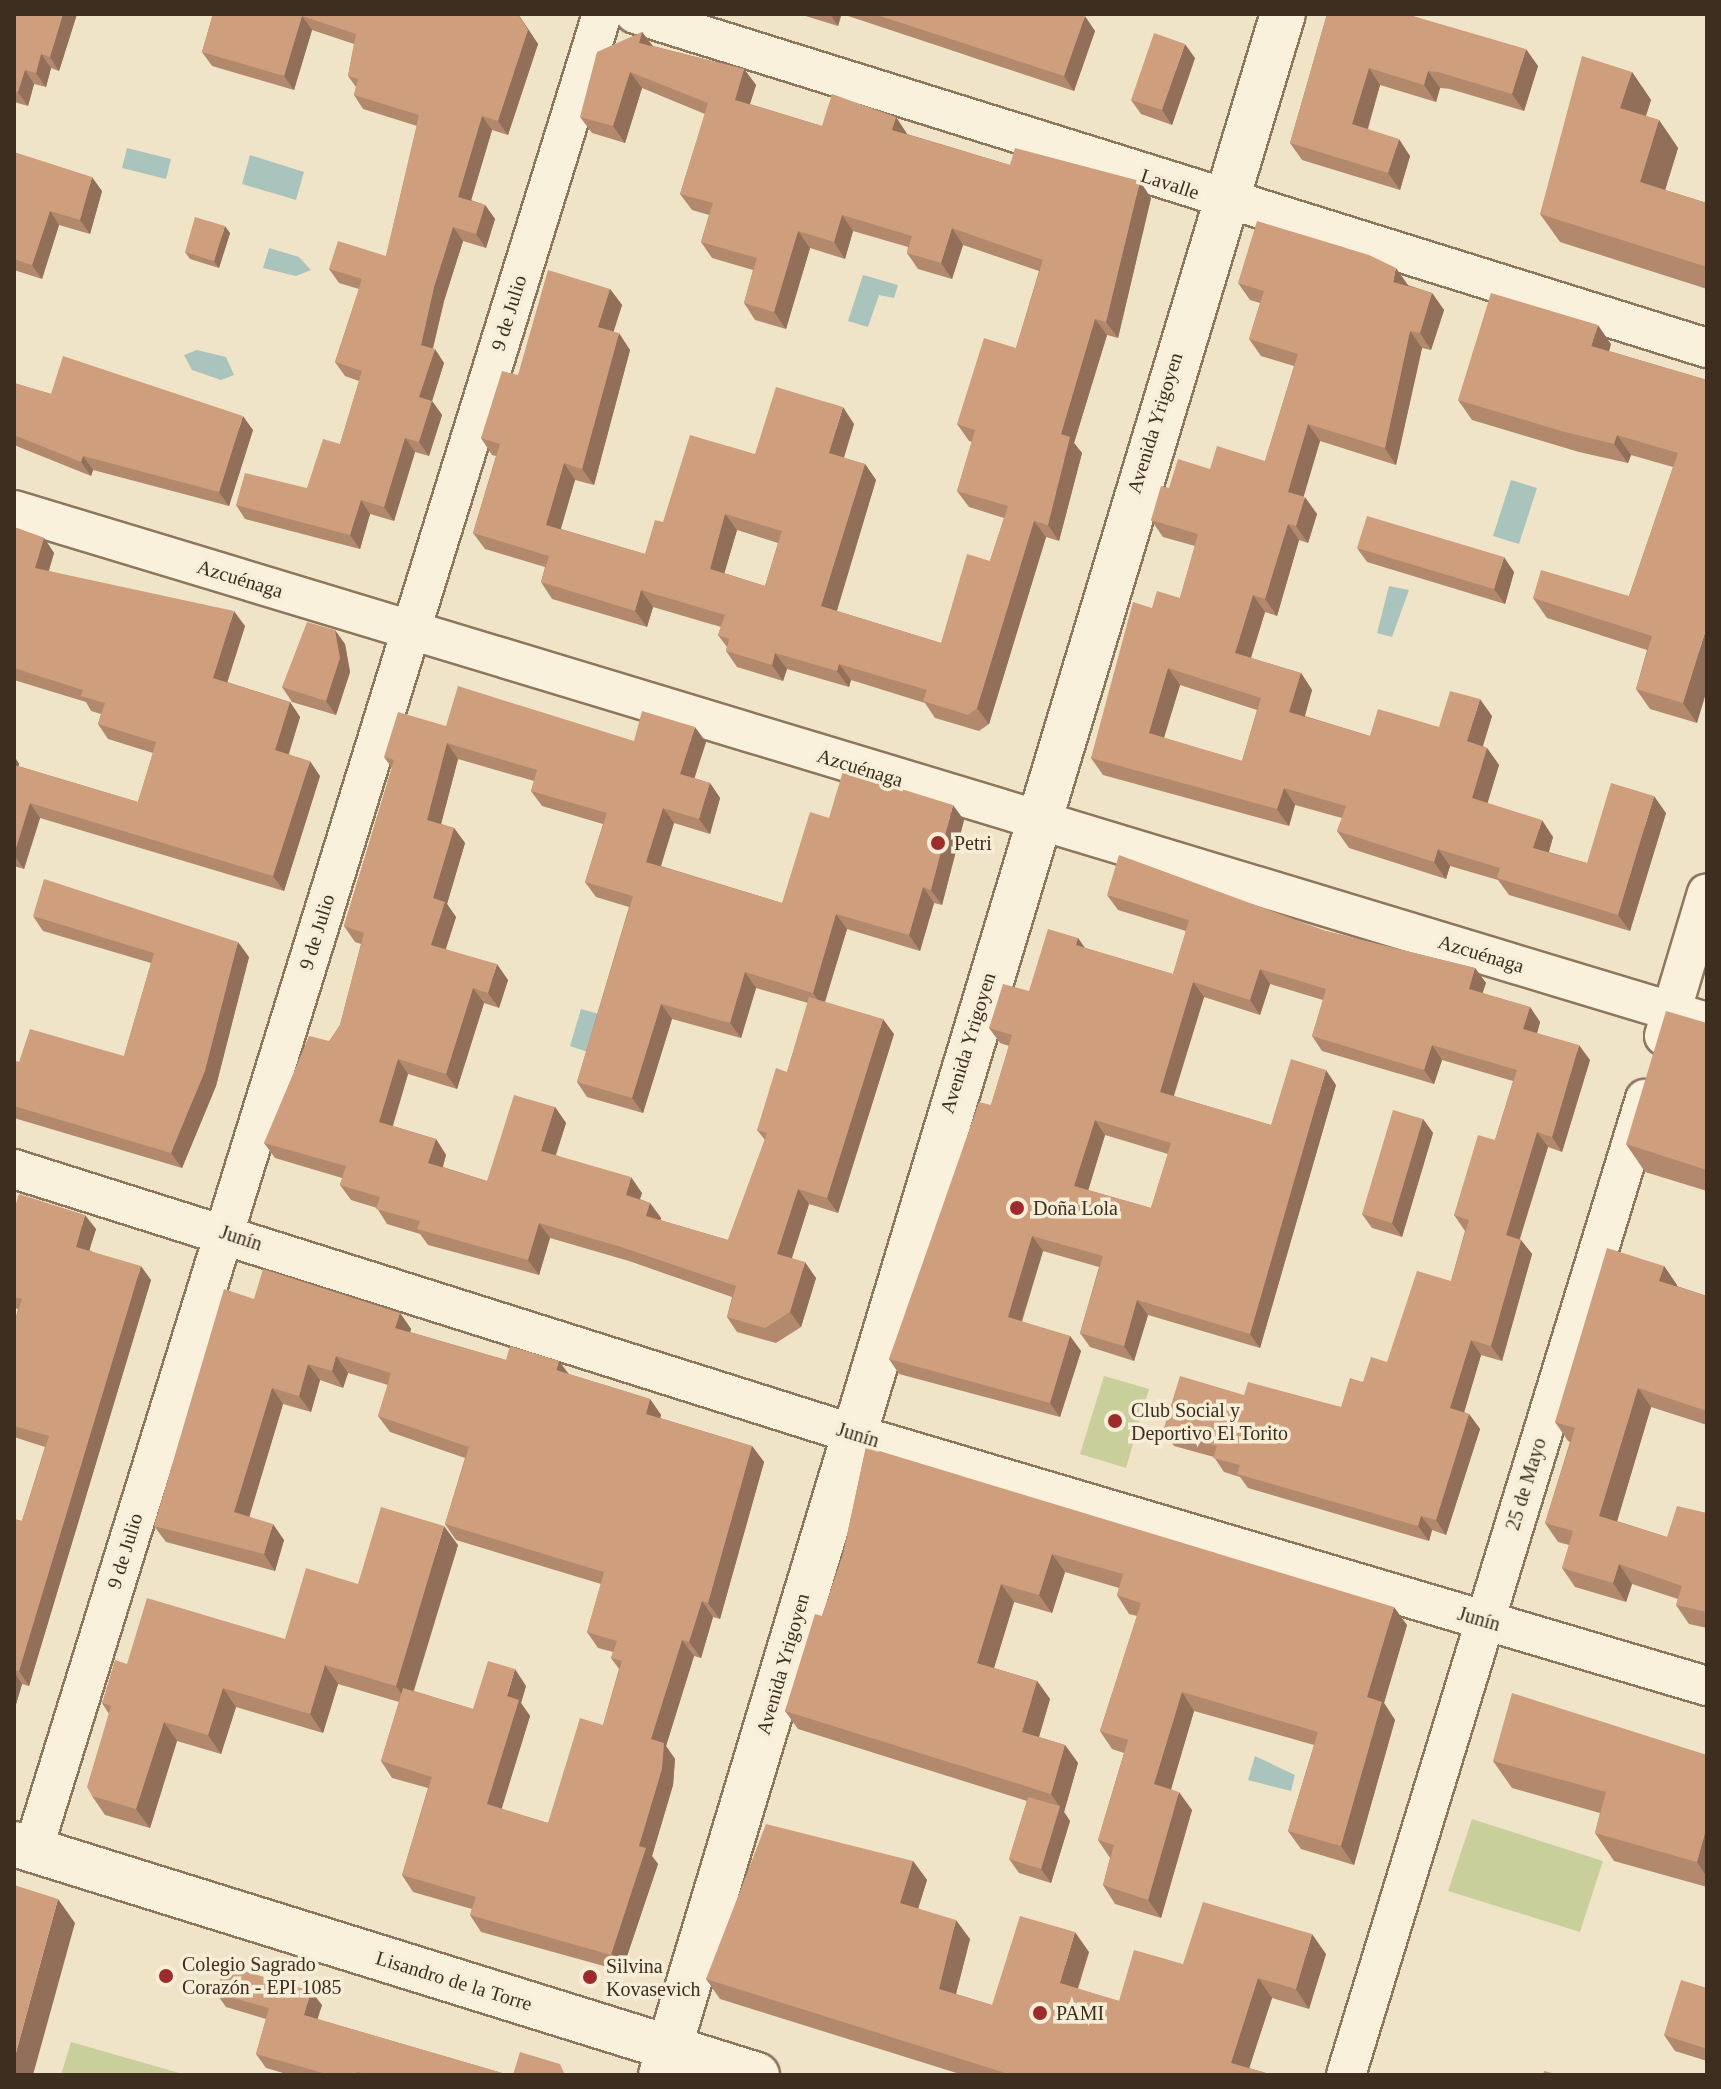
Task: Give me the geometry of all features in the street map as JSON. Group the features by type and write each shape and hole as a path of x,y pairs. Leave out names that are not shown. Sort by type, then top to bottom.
{"main road":[{"name":"Avenida Yrigoyen","path":"665,2062 1034,821 1283,14"},
{"name":"Lisandro de la Torre","path":"23,1847 665,2062 757,2075"}],"street":[{"name":"9 de Julio","path":"23,1847 224,1233 602,14"},
{"name":"Lavalle","path":"635,14 1223,201 1707,348"},
{"name":"Azcuénaga","path":"14,510 1034,821 1690,1016"},
{"name":"25 de Mayo","path":"1346,2075 1483,1620 1690,1016 1707,893"},
{"name":"Junín","path":"14,1169 851,1433 1707,1686"}],"green space":[{"name":"Club Social y Deportivo El Torito","path":"1104,1376 1149,1389 1126,1468 1080,1454"},
{"path":"1472,1819 1603,1861 1580,1932 1448,1891"},
{"path":"71,2042 186,2075 61,2075"}],"water":[{"path":"127,148 171,159 166,179 122,168"},
{"path":"250,155 304,172 296,200 242,184"},
{"path":"269,248 299,257 311,270 296,276 263,268"},
{"path":"863,275 898,285 894,298 879,295 868,327 848,321"},
{"path":"197,350 226,357 234,375 221,380 192,370 184,355"},
{"path":"1511,480 1537,488 1519,544 1493,536"},
{"path":"1389,586 1409,590 1392,637 1377,633"},
{"path":"581,1009 599,1014 588,1052 570,1046"},
{"path":"1255,1756 1295,1775 1291,1791 1248,1780"}],"building":[{"path":"14,14 63,14 50,57 41,54 36,73 25,70 18,92 14,91"},
{"path":"213,14 518,14 528,30 498,121 482,116 458,197 485,205 476,234 453,227 434,287 421,345 435,349 419,397 432,401 419,442 405,438 384,507 361,500 350,535 236,505 245,473 307,488 323,439 340,444 362,371 335,362 362,279 329,269 338,241 386,256 419,115 354,95 358,79 348,76 356,34 302,16 284,76 202,52"},
{"path":"874,14 1078,14 1085,16 1064,76"},
{"path":"1327,14 1406,14 1526,49 1512,94 1438,72 1428,71 1424,85 1369,68 1352,124 1399,139 1388,173 1290,143"},
{"path":"642,32 639,43 744,69 735,100 822,126 832,94 896,117 892,130 1010,165 1015,148 1140,181 1106,322 1095,319 1061,434 1070,437 1048,525 1034,521 977,708 968,715 923,701 927,690 839,664 837,671 775,653 772,665 726,651 729,639 718,635 725,615 641,590 635,611 541,582 549,556 473,533 500,444 481,438 502,371 518,375 548,270 610,289 598,327 619,333 582,469 564,463 546,525 645,554 655,520 663,522 690,435 755,454 776,387 843,407 829,453 865,464 821,606 941,643 967,554 990,561 1008,506 957,491 975,430 957,424 984,338 1016,348 1043,260 952,228 941,263 907,253 912,236 842,215 834,242 798,231 774,312 744,303 757,258 701,242 713,203 680,194 708,103 630,72 613,126 580,117 597,52","holes":["725,514 782,531 765,586 710,569"]},
{"path":"1154,33 1185,44 1162,110 1131,100"},
{"path":"1582,56 1632,72 1620,108 1659,120 1640,182 1707,203 1707,267 1540,214"},
{"path":"14,152 92,177 80,220 50,211 32,265 14,259"},
{"path":"195,217 225,226 214,261 185,252"},
{"path":"1257,221 1369,255 1396,268 1393,282 1432,293 1420,333 1410,331 1385,448 1308,424 1288,492 1305,497 1296,526 1288,524 1265,599 1253,595 1235,653 1301,673 1289,712 1370,736 1378,709 1439,727 1450,691 1480,699 1467,741 1487,748 1472,798 1542,820 1533,848 1587,863 1611,783 1654,796 1618,915 1497,878 1500,868 1438,849 1434,862 1337,831 1346,806 1284,788 1277,809 1091,758 1133,602 1152,608 1157,591 1180,598 1198,534 1151,520 1161,486 1169,488 1178,459 1210,469 1217,446 1265,461 1298,354 1249,339 1264,291 1238,283","holes":["1168,668 1261,698 1242,761 1149,733"]},
{"path":"1491,293 1598,325 1591,346 1707,380 1707,626 1683,703 1636,689 1652,636 1533,598 1541,570 1629,596 1678,453 1617,435 1614,444 1458,400"},
{"path":"63,356 243,416 219,492 83,456 81,462 14,435 14,383 51,394"},
{"path":"1367,516 1504,557 1494,589 1357,548"},
{"path":"14,527 44,538 35,568 234,611 213,678 290,702 275,750 310,761 273,876 30,803 14,854 14,765 138,802 156,742 98,724 105,703 81,696 83,690 14,668"},
{"path":"307,622 335,630 340,658 326,701 282,687"},
{"path":"458,686 634,741 642,711 695,727 680,774 710,783 699,819 663,808 646,862 782,903 810,812 829,818 843,771 953,805 931,890 923,887 909,935 836,914 813,993 745,972 730,1023 661,1004 632,1098 577,1082 633,896 585,882 607,813 531,791 537,770 447,743 427,820 454,828 433,898 445,902 431,945 497,964 488,993 473,988 446,1074 398,1059 379,1122 436,1139 428,1163 487,1181 514,1095 555,1107 541,1151 631,1177 626,1195 650,1203 646,1216 728,1240 767,1133 757,1130 776,1068 787,1072 809,997 883,1019 827,1198 798,1189 777,1254 805,1262 790,1312 765,1328 727,1317 736,1286 539,1223 528,1260 417,1229 420,1221 376,1209 380,1197 340,1185 346,1166 264,1143 309,1036 329,1041 340,1025 364,933 344,926 394,760 384,757 398,712 446,726"},
{"path":"1119,855 1326,931 1475,968 1469,989 1530,1007 1523,1029 1579,1045 1552,1137 1537,1132 1506,1235 1521,1240 1491,1346 1471,1340 1450,1408 1469,1414 1436,1520 1421,1516 1418,1526 1237,1474 1240,1465 1213,1458 1217,1446 1163,1431 1180,1376 1244,1395 1248,1382 1341,1407 1350,1378 1363,1382 1371,1357 1387,1362 1417,1271 1451,1281 1469,1220 1454,1215 1478,1135 1495,1140 1517,1070 1432,1045 1424,1070 1312,1036 1326,989 1260,969 1250,1000 1193,982 1160,1092 1271,1125 1291,1059 1326,1070 1250,1334 1137,1300 1124,1346 1080,1333 1103,1256 1032,1236 1008,1317 1070,1336 1050,1403 889,1359 979,1102 991,1105 1012,1035 989,1028 1003,984 1029,991 1048,929 1078,938 1076,945 1173,974 1189,920 1107,895","holes":["1095,1120 1171,1143 1151,1208 1074,1186"]},
{"path":"44,879 238,942 205,1071 171,1153 14,1106 14,1061 19,1062 30,1029 124,1056 154,953 33,916"},
{"path":"1666,1011 1707,1023 1707,1170 1626,1144"},
{"path":"1393,1110 1423,1119 1392,1223 1362,1214"},
{"path":"19,1194 85,1215 76,1247 141,1266 19,1671 14,1670 14,1519 22,1521 49,1436 14,1426 14,1325 22,1299 14,1297 14,1210"},
{"path":"1607,1248 1664,1266 1659,1281 1707,1296 1707,1411 1638,1388 1599,1516 1667,1537 1677,1506 1707,1513 1707,1612 1676,1605 1682,1586 1619,1564 1613,1583 1562,1568 1573,1531 1545,1523 1575,1428 1555,1422"},
{"path":"263,1269 400,1313 395,1328 506,1360 510,1346 559,1361 556,1370 650,1399 646,1414 752,1446 708,1603 702,1601 689,1642 682,1640 651,1739 664,1743 662,1769 639,1846 646,1848 611,1955 470,1915 476,1897 402,1875 432,1777 381,1761 403,1688 473,1709 488,1661 515,1669 507,1696 519,1700 487,1804 548,1823 580,1718 603,1725 622,1661 611,1658 617,1641 587,1632 604,1572 445,1524 469,1447 378,1416 391,1373 336,1356 332,1371 308,1364 299,1396 272,1388 234,1512 273,1524 264,1554 154,1526 224,1289 254,1299"},
{"path":"866,1447 1394,1607 1367,1697 1382,1702 1341,1846 1288,1831 1318,1732 1182,1692 1154,1784 1179,1792 1148,1900 1103,1885 1114,1845 1098,1840 1128,1740 1100,1731 1141,1603 1117,1595 1123,1574 1052,1554 1039,1595 1001,1584 977,1663 1037,1681 1022,1732 1065,1745 1051,1794 785,1711 815,1614 822,1616 843,1554"},
{"path":"381,1507 444,1526 396,1686 325,1665 310,1714 223,1688 208,1735 164,1722 136,1809 92,1796 87,1787 111,1706 102,1703 115,1660 127,1664 147,1598 285,1639 306,1568 358,1584"},
{"path":"1512,1693 1707,1755 1707,1826 1697,1862 1595,1833 1606,1792 1493,1761"},
{"path":"1028,1797 1060,1806 1041,1869 1009,1859"},
{"path":"766,1824 913,1861 900,1903 956,1920 939,1989 992,2005 1020,1916 1075,1932 1060,1983 1119,2001 1134,1950 1183,1964 1203,1902 1312,1934 1296,1989 1258,1978 1231,2063 1273,2075 1012,2075 706,1979"},
{"path":"14,1885 58,1899 14,2060"},
{"path":"224,1965 311,1991 304,2015 509,2075 369,2075 357,2072 356,2075 323,2075 256,2054 269,2008 216,1993"},
{"path":"1681,1980 1707,1988 1707,2049 1664,2035"},
{"path":"520,2052 560,2064 565,2075 513,2075"}],"place":[{"name":"Petri","path":"938,843"},
{"name":"Doña Lola","path":"1017,1208"},
{"name":"Club Social y Deportivo El Torito","path":"1115,1421"},
{"name":"Colegio Sagrado Corazón - EPI 1085","path":"166,1976"},
{"name":"Silvina Kovasevich","path":"590,1977"},
{"name":"PAMI","path":"1040,2013"}]}
